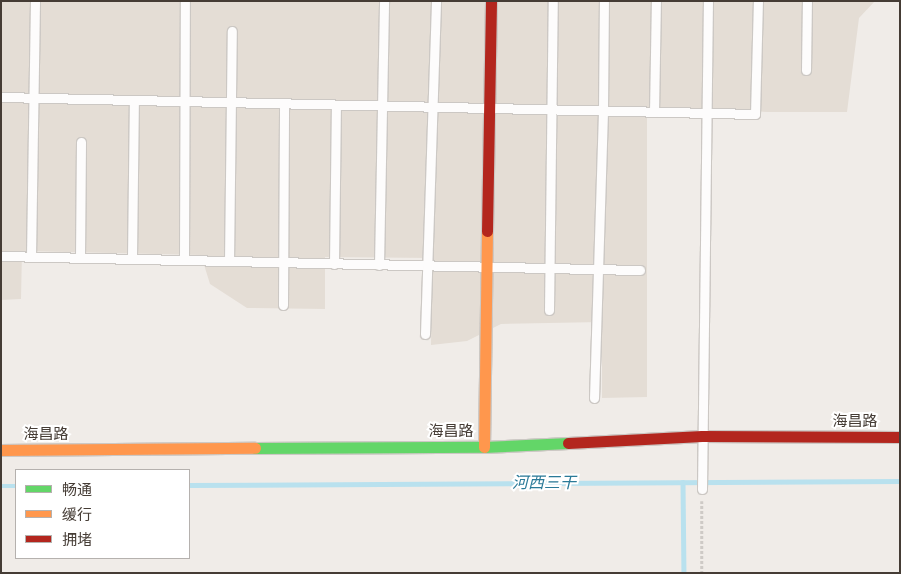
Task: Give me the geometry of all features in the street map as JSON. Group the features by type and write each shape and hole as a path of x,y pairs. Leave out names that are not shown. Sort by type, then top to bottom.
{"street":[{"path":"484,447 491,1"},
{"name":"海昌路","path":"1,450 484,447 702,436 900,437"}],"lane":[{"path":"31,256 35,1"},
{"path":"184,259 185,1"},
{"path":"379,265 384,1"},
{"path":"425,334 436,1"},
{"path":"549,310 553,1"},
{"path":"594,398 603,111 604,1"},
{"path":"654,112 656,1"},
{"path":"702,489 705,113 708,1"},
{"path":"1,97 755,114 758,1"},
{"path":"806,70 807,1"},
{"path":"229,261 232,31"},
{"path":"132,258 134,100"},
{"path":"283,305 284,104"},
{"path":"334,264 336,105"},
{"path":"80,257 81,142"},
{"path":"1,256 640,270"}],"path":[{"path":"702,489 702,573"}],"shaded area":[{"path":"1,1 875,1 859,18 847,112 768,112 647,107 647,397 602,398 602,322 501,324 467,341 431,345 432,258 325,257 325,309 247,308 210,284 201,255 22,251 21,299 1,300"}],"waterway":[{"name":"河西三干","path":"190,485 900,481"},
{"path":"683,482 684,573"},
{"name":"河西三干","path":"1,486 15,486"}],"traffic: fast":[{"path":"255,448 484,447 568,443"}],"traffic: slow":[{"path":"484,447 487,231"},
{"path":"1,450 255,448"}],"traffic: jam":[{"path":"487,231 491,1"},
{"path":"568,443 702,436 900,437"}]}
